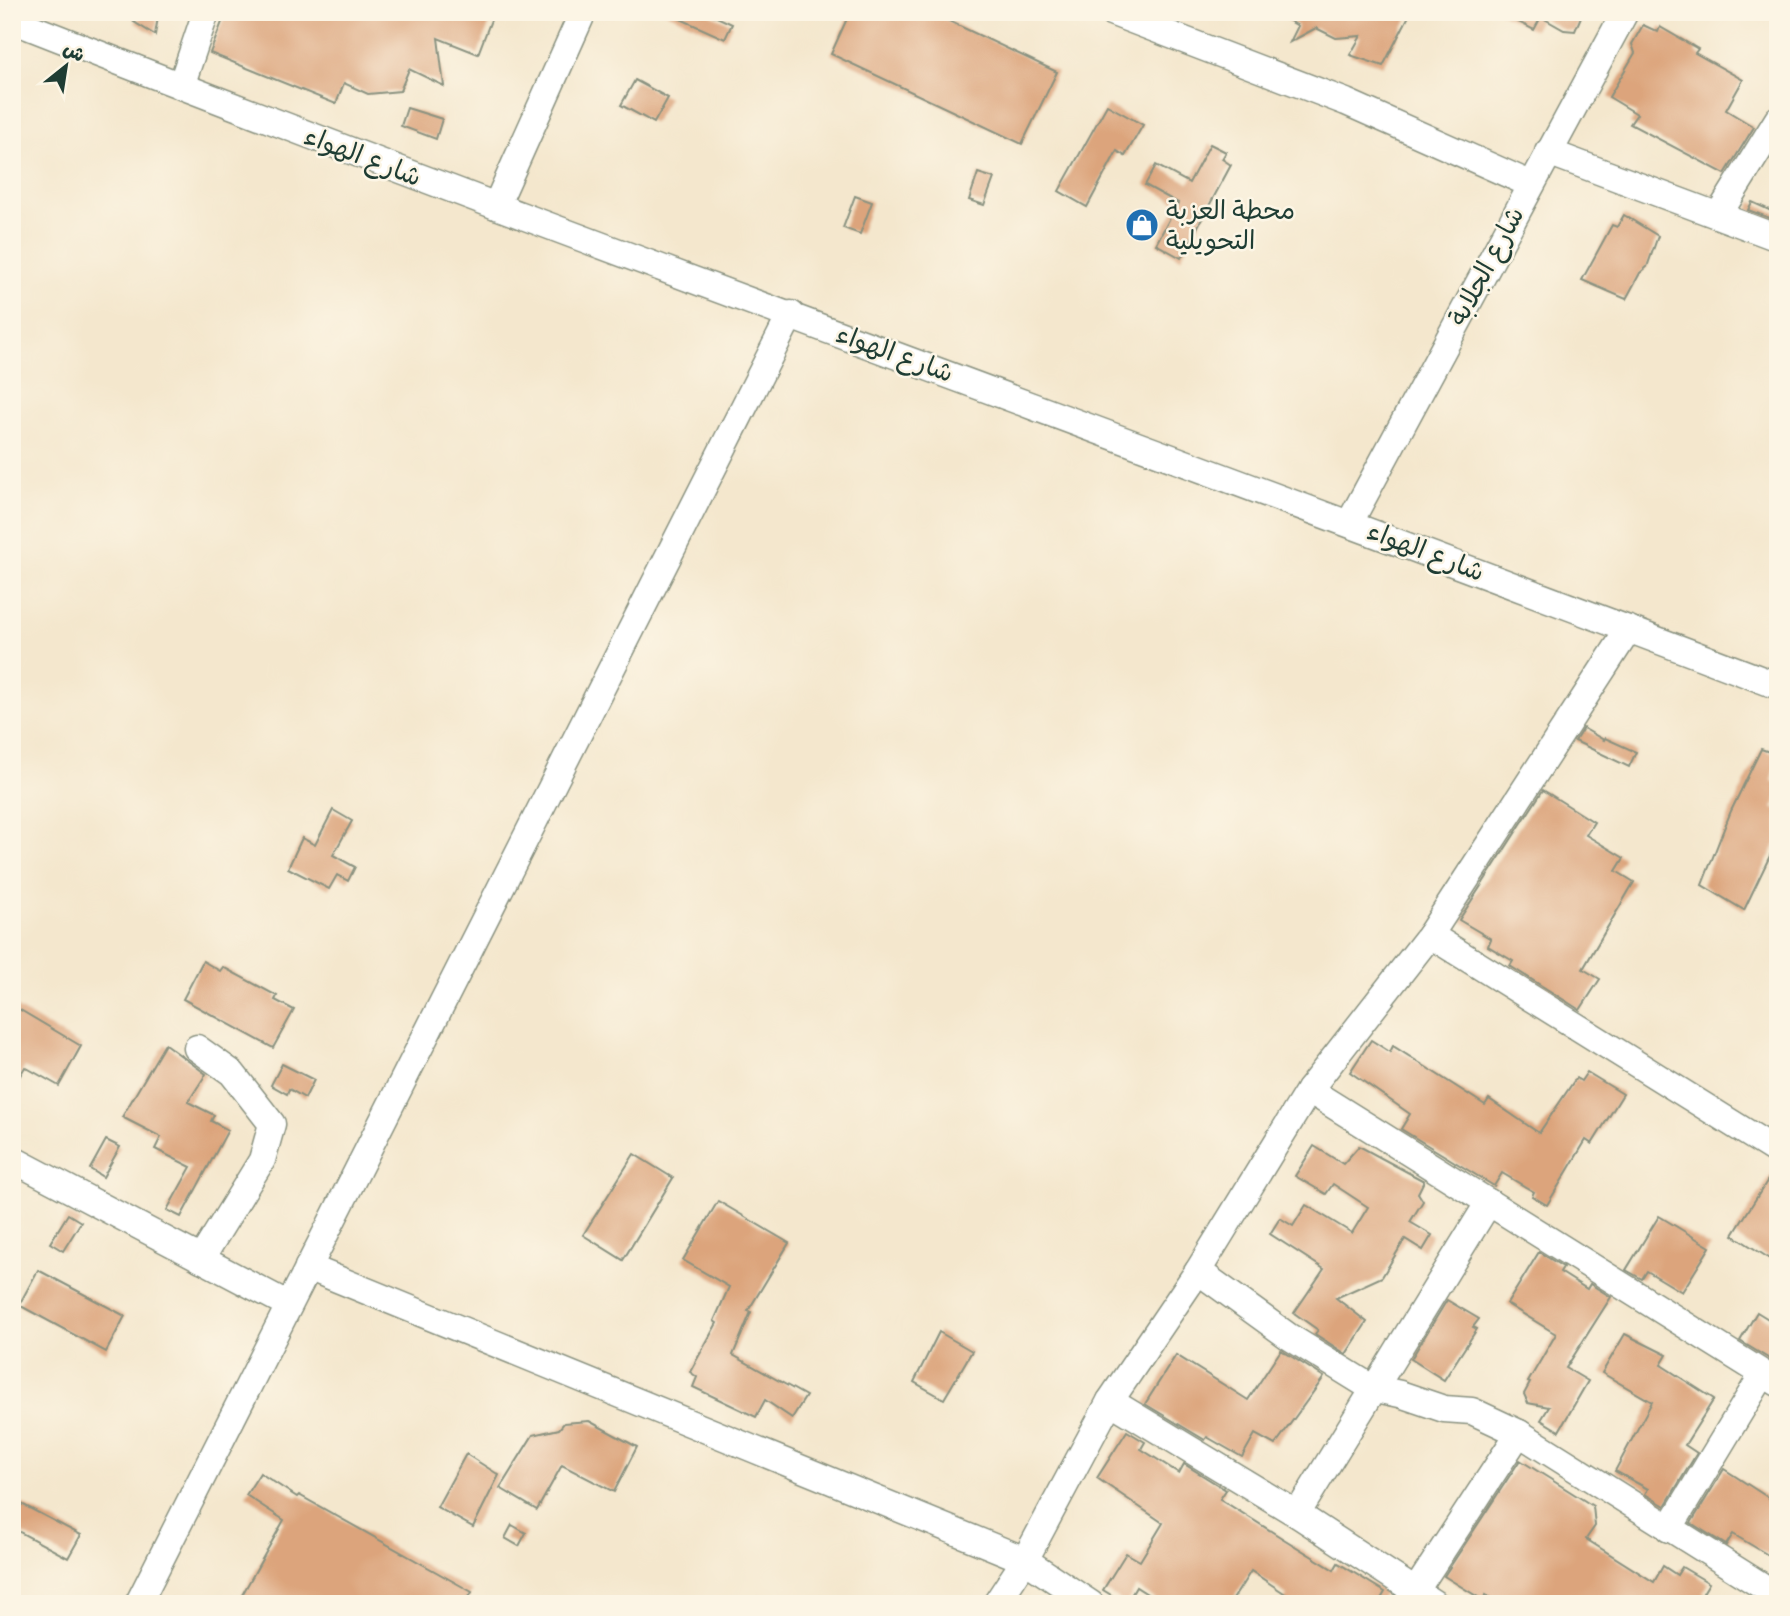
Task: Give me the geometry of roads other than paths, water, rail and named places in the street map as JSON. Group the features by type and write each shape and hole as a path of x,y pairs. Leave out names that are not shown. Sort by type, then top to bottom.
{"street":[{"path":"181,86 206,12"},
{"path":"496,206 583,12"},
{"path":"1111,12 1346,102 1530,184"},
{"name":"شارع الجلابة","path":"1350,522 1625,12"},
{"name":"شارع الهواء","path":"12,19 496,206 1350,522 1778,686"},
{"path":"1719,214 1778,119"},
{"path":"1548,152 1778,238"},
{"path":"138,1604 791,314"},
{"path":"996,1604 1024,1560 1111,1401 1198,1271 1309,1090 1430,936 1629,629"},
{"path":"1430,936 1778,1152"},
{"path":"197,1048 232,1073 272,1124 262,1160 201,1259"},
{"path":"1309,1090 1770,1379 1669,1530"},
{"path":"12,1159 289,1306"},
{"path":"1297,1514 1372,1388 1489,1202"},
{"path":"308,1267 1024,1560 1091,1604"},
{"path":"1198,1271 1289,1336 1372,1388 1444,1409 1472,1412 1519,1433 1669,1530 1778,1595"},
{"path":"1111,1401 1297,1514 1419,1600 1519,1433"}],"place":[{"name":"محطة العزبة التحويلية","path":"1142,225"}]}
